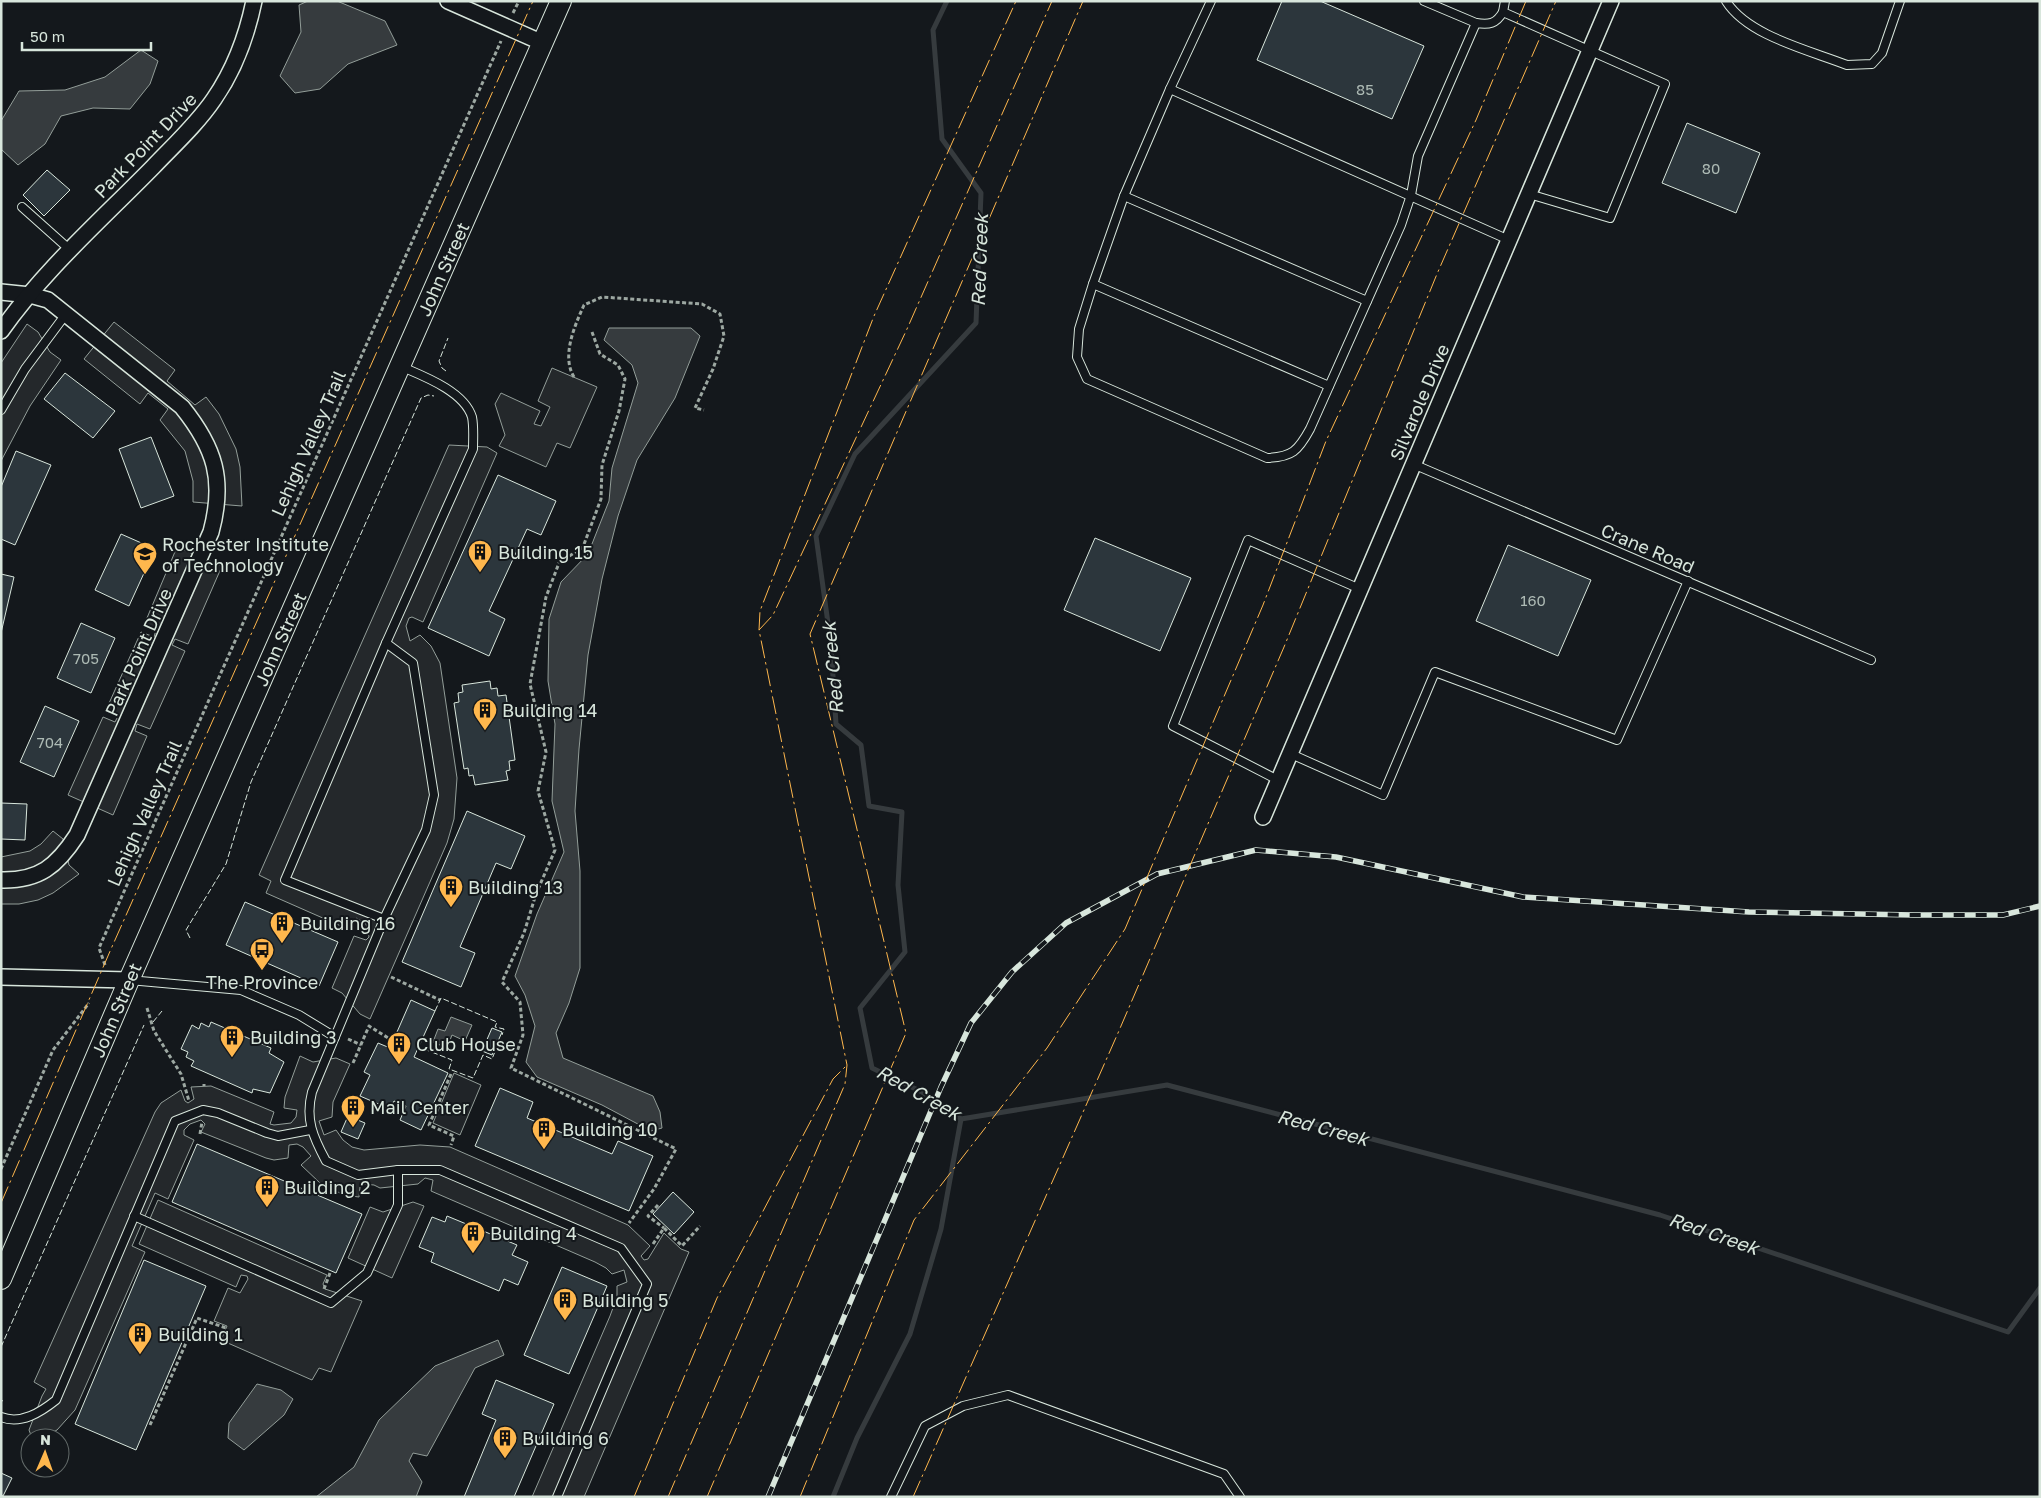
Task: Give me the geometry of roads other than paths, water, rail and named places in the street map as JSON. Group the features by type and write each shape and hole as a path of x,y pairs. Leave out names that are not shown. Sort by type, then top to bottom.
{"street":[{"name":"Park Point Drive","path":"1,331 69,249 192,127 215,98 234,64 248,26 254,1"},
{"path":"448,1 542,43"},
{"name":"John Street","path":"1,1279 129,980 561,1"},
{"name":"Silvarole Drive","path":"1263,817 1611,1"},
{"name":"Park Point Drive","path":"1,292 30,295 48,300 182,407 198,427 212,452 218,479 218,507 212,532 77,835 64,855 48,869 28,878 1,880"},
{"path":"1,977 129,980"}],"lane":[{"path":"1211,1 1170,89 1124,196 1079,329 1077,357 1087,379 1267,458 1286,457 1301,446 1401,224 1411,195 1418,156 1476,23"},
{"path":"1424,1 1476,23 1488,25 1498,21 1503,12 1505,1"},
{"path":"1726,1 1741,19 1755,29 1847,65 1861,65 1872,64 1882,53 1900,1"},
{"path":"1503,12 1665,84 1610,218 1529,194"},
{"path":"1170,89 1509,240"},
{"path":"1124,196 1367,302"},
{"path":"22,206 69,249"},
{"path":"1093,284 1329,386"},
{"path":"1,410 25,369 66,314"},
{"path":"384,919 285,880 386,642 474,449 472,418 466,407 443,385 400,366"},
{"name":"Crane Road","path":"1413,464 1871,660"},
{"path":"1278,780 1173,726 1248,540 1360,589"},
{"path":"1291,754 1383,794 1434,672 1617,740 1688,582"},
{"path":"386,642 413,663 434,795 426,830 384,919 312,1092 308,1119 310,1130 326,1161 358,1175 398,1170 440,1170 621,1248 647,1284 557,1497"},
{"path":"129,980 241,990 299,1015 336,1036"},
{"path":"1,1417 9,1420 38,1414 56,1400 176,1121 203,1110 218,1113 267,1134 278,1136 310,1130"},
{"path":"134,1216 331,1303 367,1273 398,1205 398,1170"},
{"path":"891,1497 925,1426 963,1406 1008,1395 1224,1474 1240,1497"}],"waterway":[{"name":"Red Creek","path":"947,1 933,30 942,139 981,193 976,323 855,454 816,536 831,645 836,724 861,745 869,806 902,812 898,885 905,952 860,1008 872,1068 922,1092 961,1119 1167,1085 1660,1215 2008,1332 2040,1288"},
{"path":"833,1497 857,1438 910,1334 941,1229 961,1119"}],"railway":[{"path":"768,1497 941,1087 971,1023 1012,972 1066,923 1157,874 1256,850 1336,857 1523,897 1749,912 1914,915 2003,915 2040,906"}],"place":[{"name":"Building 15","path":"480,573"},
{"name":"Rochester Institute of Technology","path":"145,575"},
{"name":"Building 14","path":"485,731"},
{"name":"Building 13","path":"451,908"},
{"name":"Building 16","path":"282,944"},
{"name":"The Province","path":"262,971"},
{"name":"Building 3","path":"232,1058"},
{"name":"Club House","path":"399,1065"},
{"name":"Mail Center","path":"353,1128"},
{"name":"Building 10","path":"544,1150"},
{"name":"Building 2","path":"267,1208"},
{"name":"Building 4","path":"473,1254"},
{"name":"Building 5","path":"565,1321"},
{"name":"Building 1","path":"140,1355"},
{"name":"Building 6","path":"505,1459"}]}
